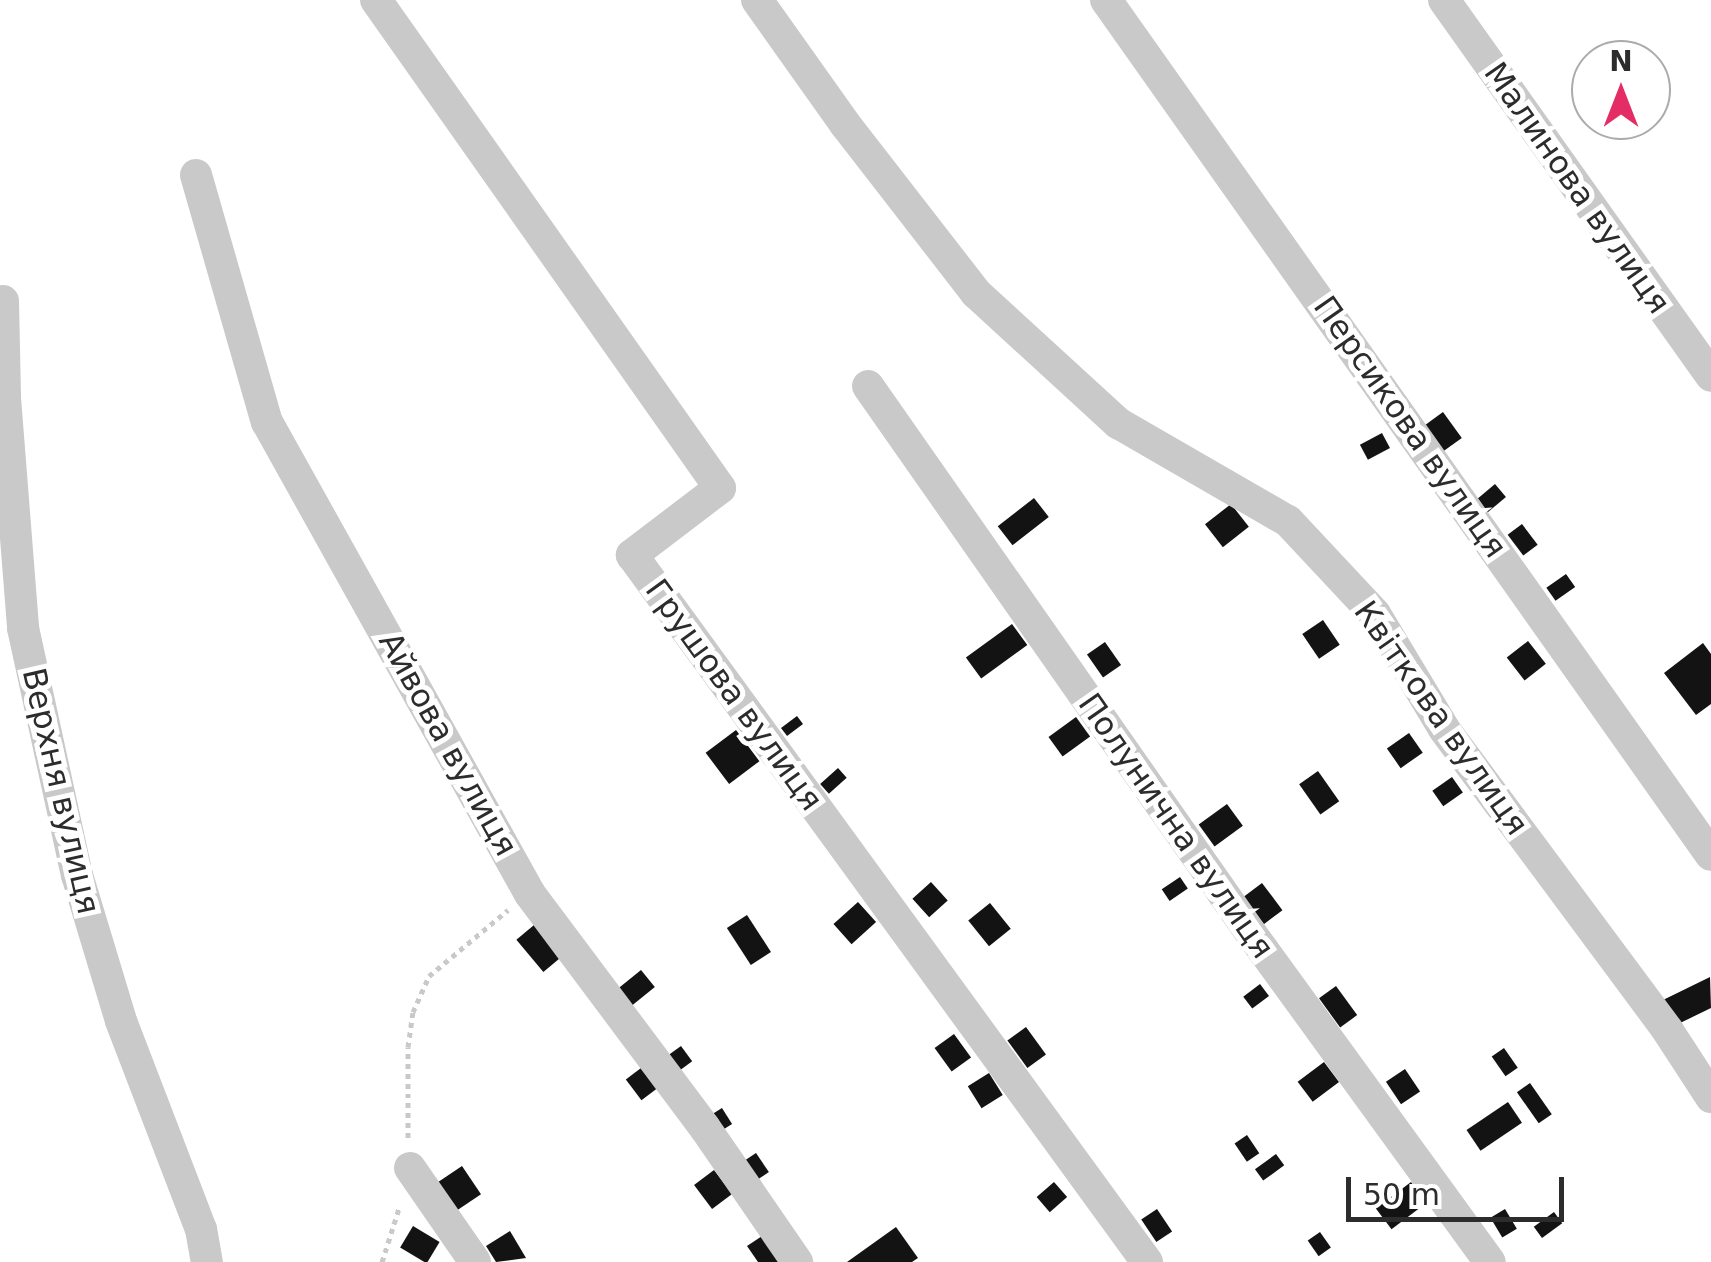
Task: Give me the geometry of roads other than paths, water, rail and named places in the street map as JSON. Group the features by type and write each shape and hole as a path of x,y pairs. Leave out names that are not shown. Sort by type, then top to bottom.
{"street":[{"name":"Грушова вулиця","path":"376,0 720,488 632,555 1146,1262"},
{"name":"Квіткова вулиця","path":"757,0 844,124 976,292 1118,423 1288,521 1375,614 1444,729 1668,1031 1711,1097"},
{"name":"Персикова вулиця","path":"1106,0 1711,855"},
{"name":"Малинова вулиця","path":"1444,0 1711,376"},
{"name":"Айвова вулиця","path":"196,176 266,422 530,894 705,1128 798,1262"},
{"name":"Верхня вулиця","path":"2,301 23,628 76,875 121,1021 201,1228 207,1262"},
{"name":"Полунична вулиця","path":"868,386 1250,932 1490,1262"},
{"path":"410,1168 475,1262"}]}
